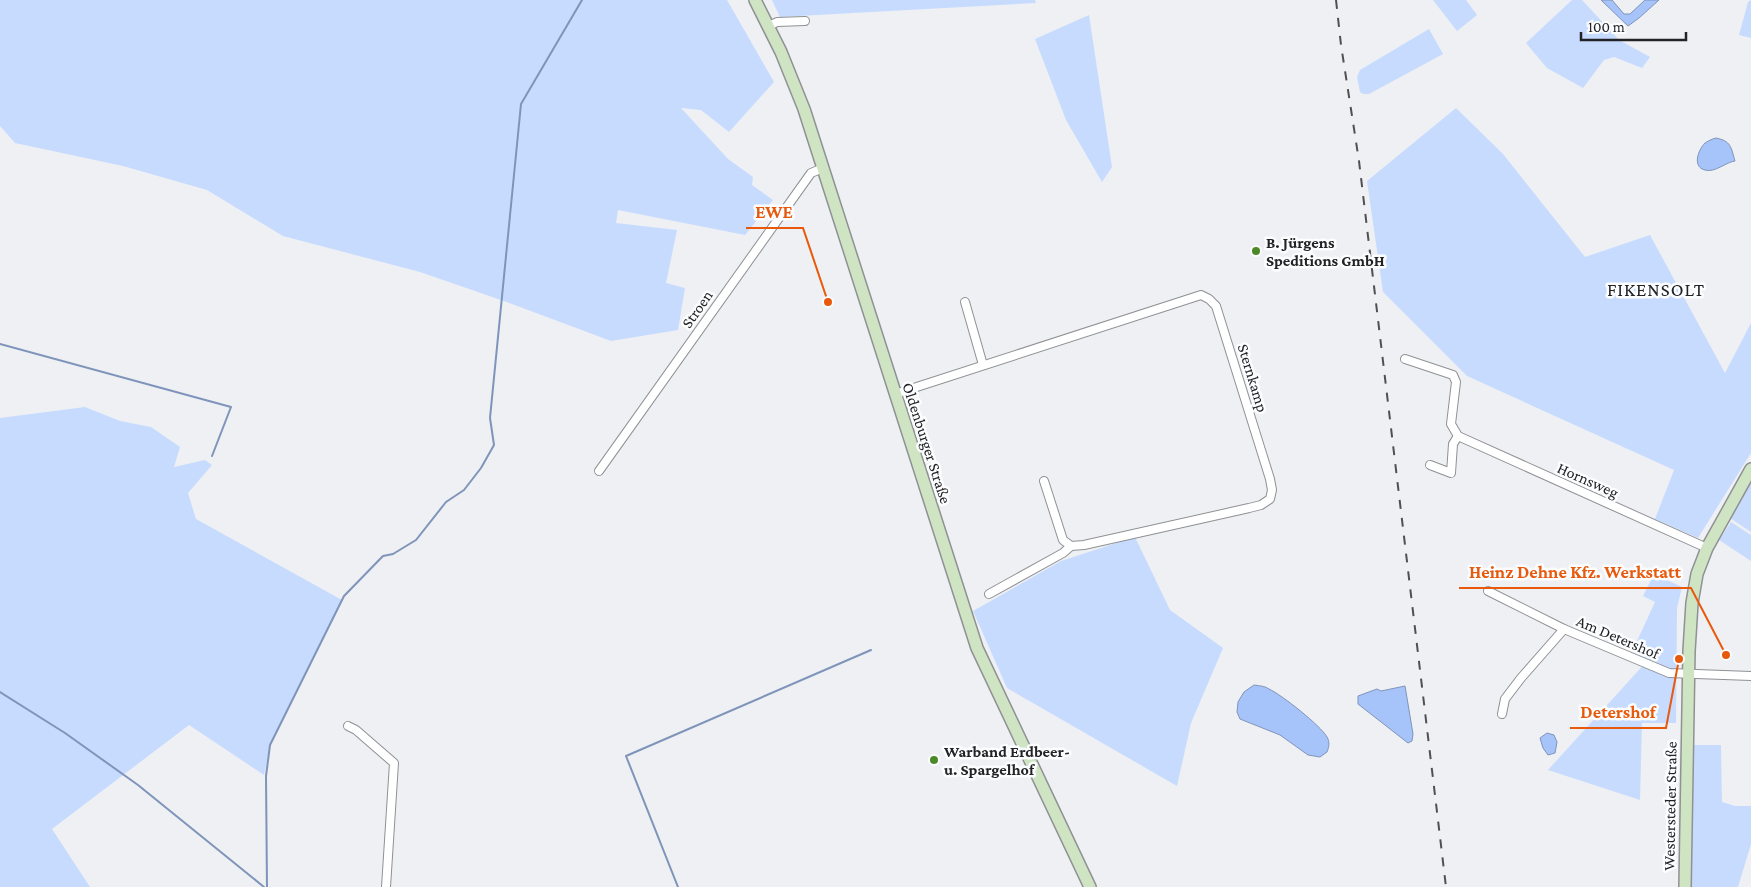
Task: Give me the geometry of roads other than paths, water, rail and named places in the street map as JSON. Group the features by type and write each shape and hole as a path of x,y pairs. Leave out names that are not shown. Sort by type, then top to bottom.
{"main road":[{"name":"Oldenburger Straße","path":"755,0 781,52 804,109 977,648 1090,887"},
{"name":"Westersteder Straße","path":"1685,887 1688,674 1692,603 1697,574 1707,548 1751,469"}],"street":[{"path":"769,26 777,22 805,21"},
{"name":"Stroen","path":"599,471 812,172 823,168"},
{"name":"Sternkamp","path":"894,394 1200,295 1209,298 1216,306 1270,479 1272,490 1270,499 1261,505 1249,508 1084,545 1071,546 1063,553 989,594"},
{"path":"965,302 983,365"},
{"path":"1405,359 1453,375 1456,382 1452,424 1458,436 1453,444 1451,473 1430,465"},
{"name":"Hornsweg","path":"1458,436 1707,548"},
{"path":"1044,481 1063,540 1071,546"},
{"name":"Am Detershof","path":"1488,591 1564,629 1668,673 1751,676"},
{"name":"Am Detershof","path":"1502,714 1504,699 1564,629"},
{"path":"348,726 356,730 394,763 386,887"}],"waterway":[{"path":"267,887 266,776 270,745 344,596 383,556 393,554 416,540 446,502 464,490 481,468 494,445 490,418 521,104 582,0"},
{"path":"0,344 231,407 212,456"},
{"path":"678,887 626,756 871,650"},
{"path":"0,692 65,733 138,785 264,887"}],"railway":[{"path":"1336,0 1359,161 1446,887"}],"place":[{"name":"B. Jürgens Speditions GmbH","path":"1256,251"},
{"name":"EWE","path":"828,302"},
{"name":"Heinz Dehne Kfz. Werkstatt","path":"1726,655"},
{"name":"Detershof","path":"1679,659"},
{"name":"Warband Erdbeer- u. Spargelhof","path":"934,760"}],"district":[{"name":"FIKENSOLT","path":"1656,289"}]}
